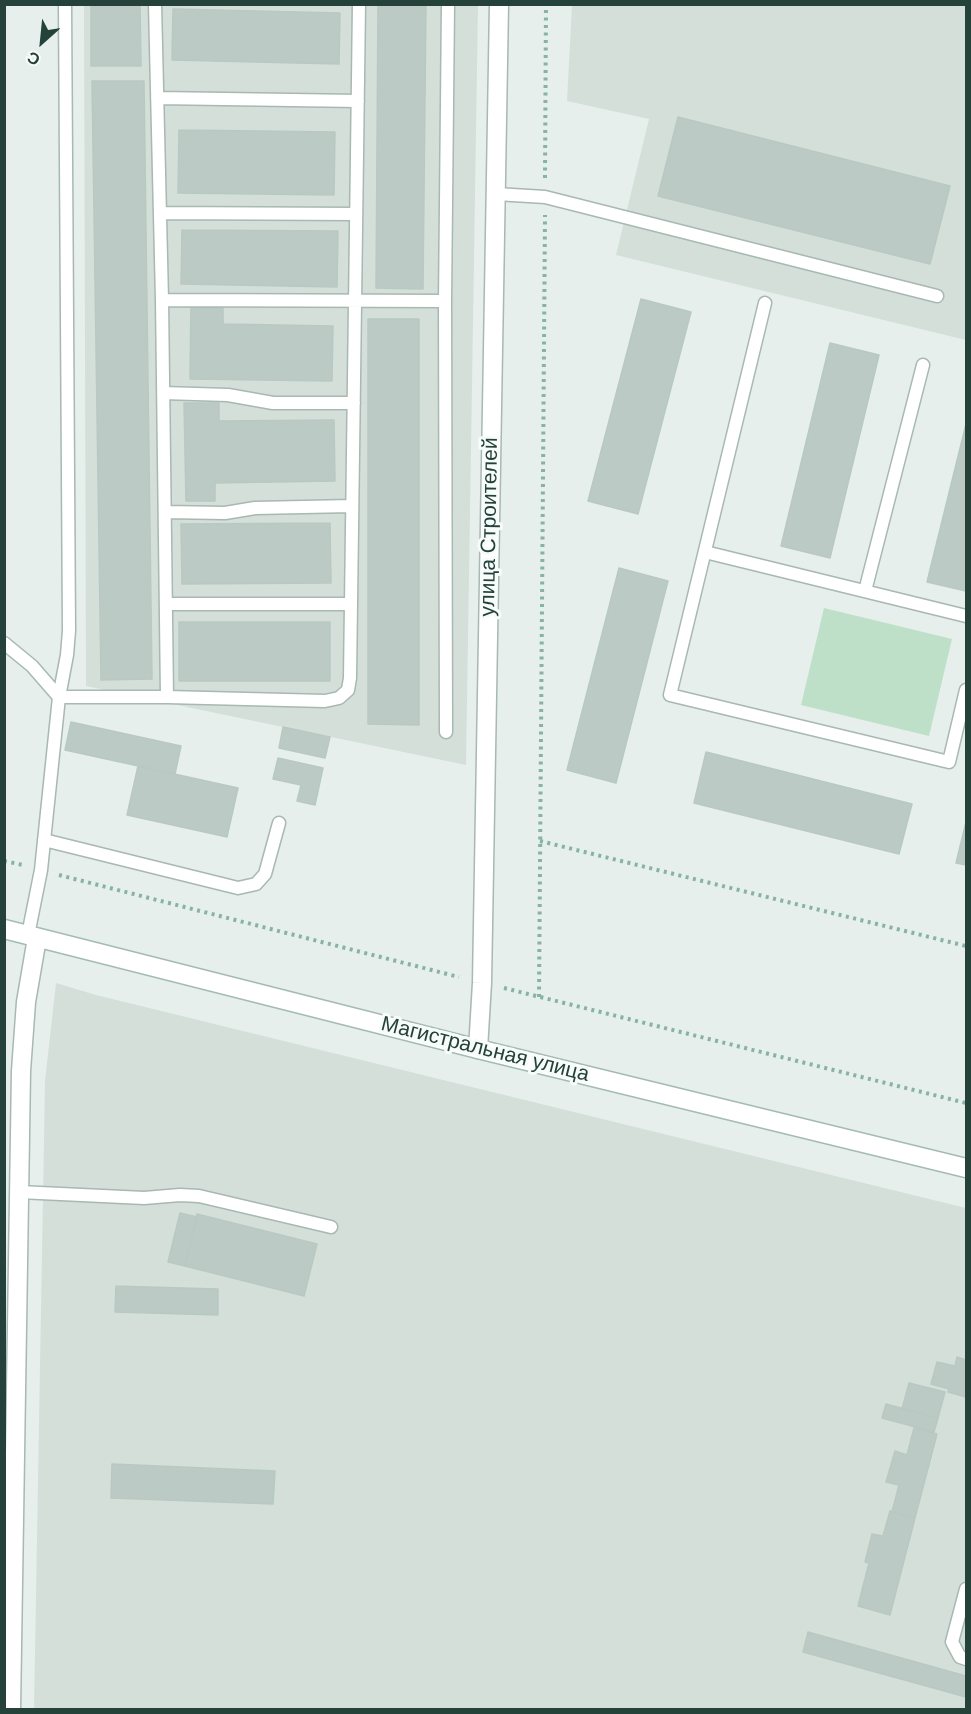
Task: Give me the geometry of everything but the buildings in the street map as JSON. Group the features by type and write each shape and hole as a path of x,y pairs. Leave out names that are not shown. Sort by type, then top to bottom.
{"street":[{"name":"улица Строителей","path":"478,1049 482,983 499,4"},
{"name":"Магистральная улица","path":"4,929 478,1049 966,1168"},
{"path":"11,1710 10,1491 21,1071 32,937"}],"lane":[{"path":"32,937 59,697 69,631 65,4"},
{"path":"155,4 162,300 167,697"},
{"path":"4,643 32,666 59,697 325,701 339,698 348,690 350,678 359,4"},
{"path":"446,732 448,4"},
{"path":"157,98 358,101"},
{"path":"496,194 545,197 937,296"},
{"path":"160,213 356,214"},
{"path":"162,300 446,302"},
{"path":"765,303 670,694 949,762 966,690"},
{"path":"865,591 922,365"},
{"path":"163,393 228,394 273,403 354,404"},
{"path":"165,512 225,513 255,508 352,506"},
{"path":"705,552 966,616"},
{"path":"166,604 351,604"},
{"path":"44,840 238,888 256,884 265,874 279,823"},
{"path":"19,1192 144,1198 199,1196 331,1227"},
{"path":"966,1589 952,1642 960,1657 966,1659"}],"path":[{"path":"539,997 546,4"},
{"path":"540,840 966,946"},
{"path":"4,861 482,983 966,1102"}],"shaded area":[{"path":"84,5 478,5 466,765 86,686"},
{"path":"572,5 966,5 966,340 616,255 649,119 567,101"},
{"path":"56,983 96,995 966,1208 966,1709 34,1710 45,1081"}],"green space":[{"path":"824,608 952,639 929,736 801,705"}]}
